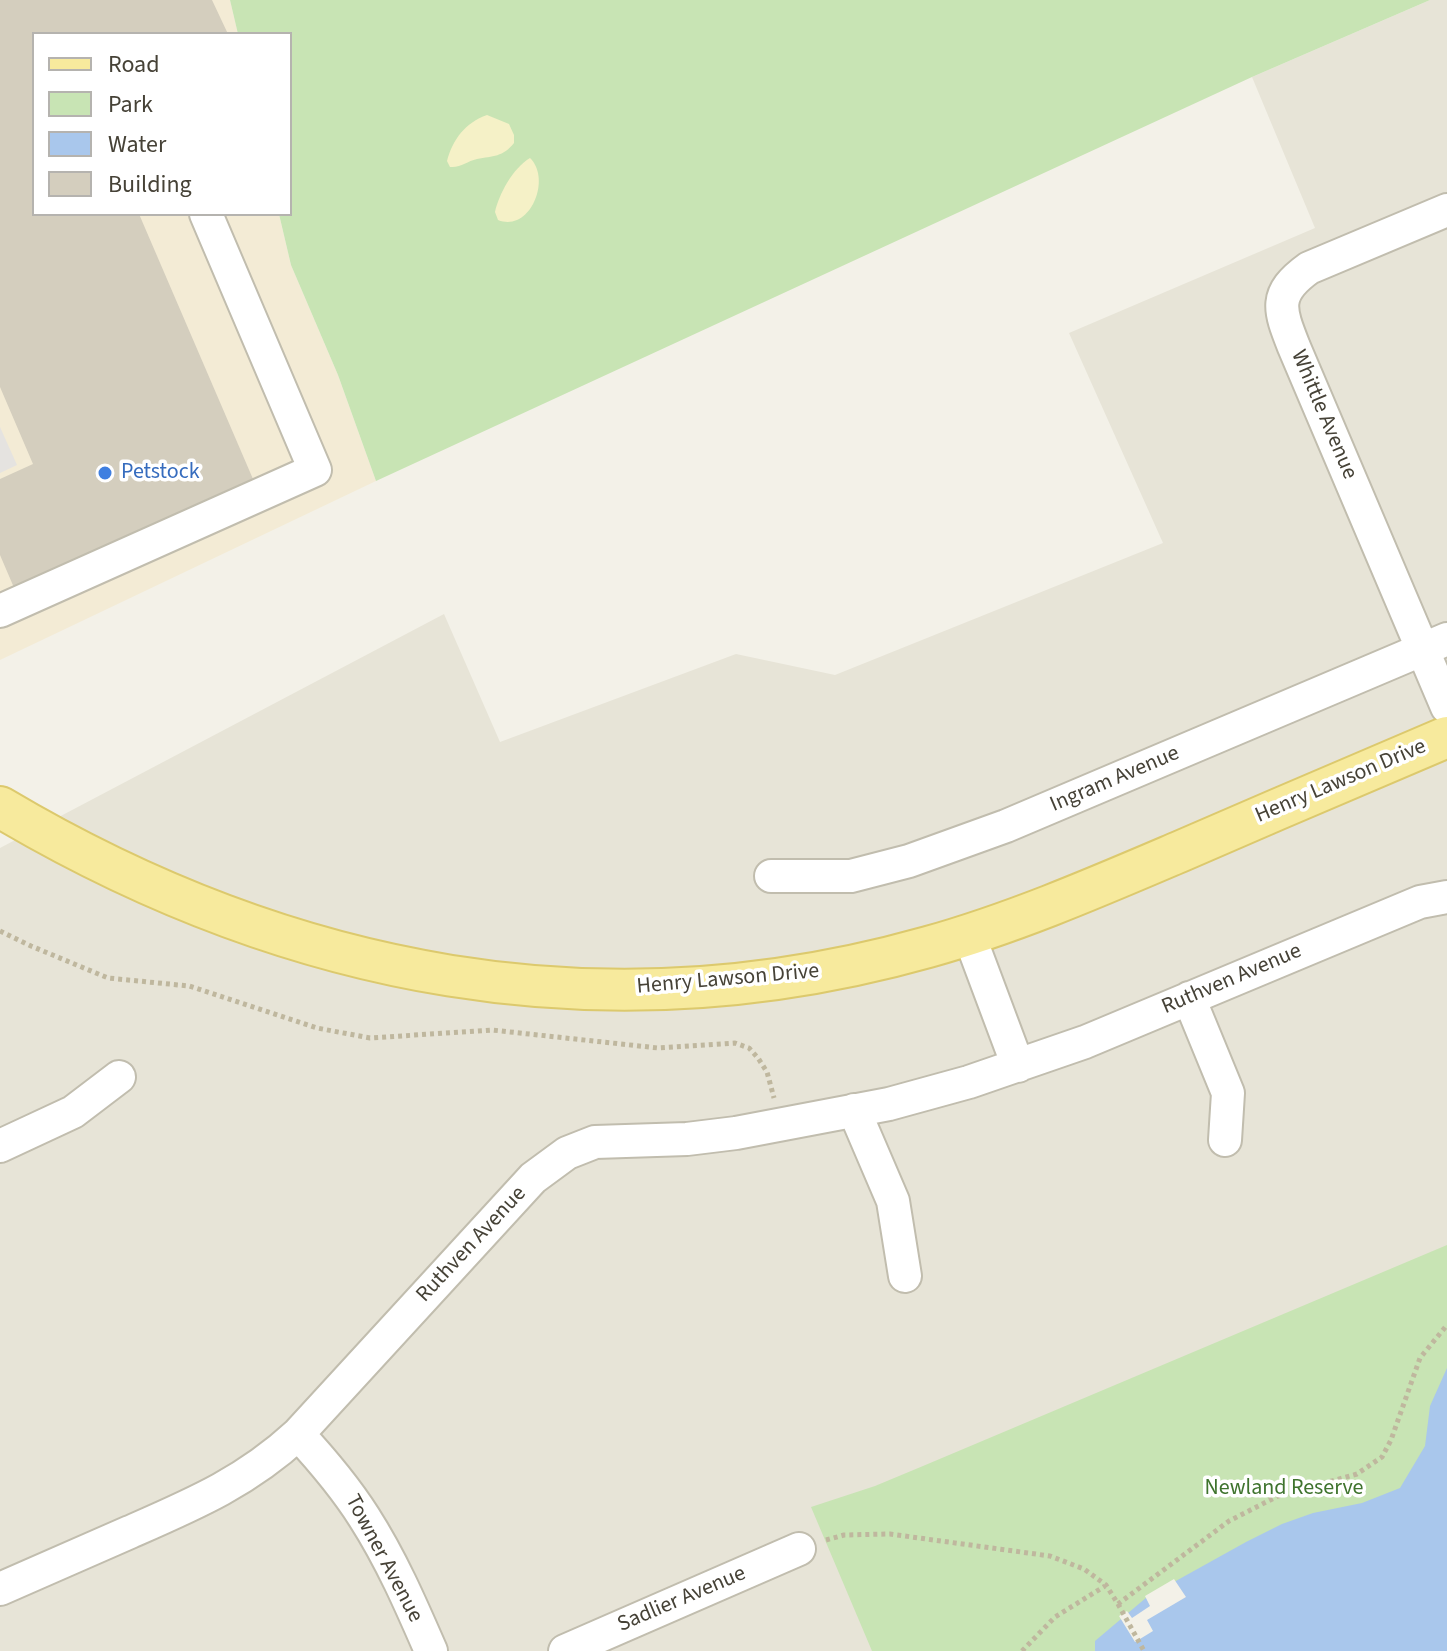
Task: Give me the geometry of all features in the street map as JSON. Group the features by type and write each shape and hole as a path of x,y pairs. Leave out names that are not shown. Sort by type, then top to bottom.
{"main road":[{"name":"Henry Lawson Drive","path":"0,807 121,870 244,923 312,946 380,964 491,983 594,990 683,988 768,981 853,967 969,935 1097,887 1447,737"}],"street":[{"name":"Whittle Avenue","path":"1447,210 1309,268 1293,279 1284,292 1281,306 1294,347 1434,644 1447,707"},
{"path":"0,611 315,470 207,216"},
{"name":"Ingram Avenue","path":"771,876 851,876 909,861 1006,826 1434,644"},
{"name":"Ruthven Avenue","path":"0,1589 229,1487 264,1464 298,1434 533,1178 567,1153 608,1140 687,1139 780,1125 940,1090 1085,1042 1420,902 1447,897"},
{"path":"969,935 1018,1066"},
{"path":"1189,998 1228,1093 1225,1140"},
{"path":"0,1146 73,1112 119,1077"},
{"path":"854,1110 893,1201 905,1276"},
{"name":"Towner Avenue","path":"298,1434 365,1517 394,1569 431,1651"},
{"name":"Sadlier Avenue","path":"565,1651 799,1549"}],"path":[{"path":"0,931 108,978 189,986 354,1037 492,1030 658,1048 735,1043 749,1048 767,1072 780,1125"},
{"path":"1118,1604 1229,1521 1278,1496 1357,1474 1382,1457 1420,1358 1447,1325"},
{"path":"799,1549 844,1535 890,1534 1050,1556 1084,1569 1106,1585 1144,1651"},
{"path":"1022,1651 1055,1617 1106,1585"}],"shaded area":[{"path":"0,0 230,0 238,32 32,32 32,216 279,216 291,265 338,375 376,481 0,660"},
{"path":"1430,0 1447,0 1447,1651 0,1651 0,848 444,614 500,742 736,654 835,675 1163,543 1069,333 1315,228 1252,77"},
{"path":"0,427 17,465 0,473"}],"green space":[{"path":"230,0 1430,0 1252,77 376,481 338,375 291,265 279,216 292,216 292,32 238,32"},
{"name":"Newland Reserve","path":"1447,1245 1447,1651 872,1651 811,1507 875,1486"}],"sand":[{"path":"487,115 509,124 514,143 497,155 450,167 447,161 456,139 472,122"},
{"path":"530,158 539,178 534,202 520,219 509,222 498,220 495,212 503,190 518,168"}],"water":[{"path":"1447,1368 1447,1651 1095,1651 1095,1641 1147,1597 1246,1542 1313,1513 1362,1503 1400,1488 1425,1446 1430,1406"}],"pier":[{"path":"1174,1579 1186,1597 1147,1620 1153,1631 1135,1642 1119,1616 1127,1611 1132,1618 1150,1606 1145,1596"}],"building":[{"path":"0,0 212,0 227,32 32,32 32,216 140,216 256,486 15,590 0,555 0,479 33,464 0,387"}],"place":[{"name":"Petstock","path":"105,473"}]}
